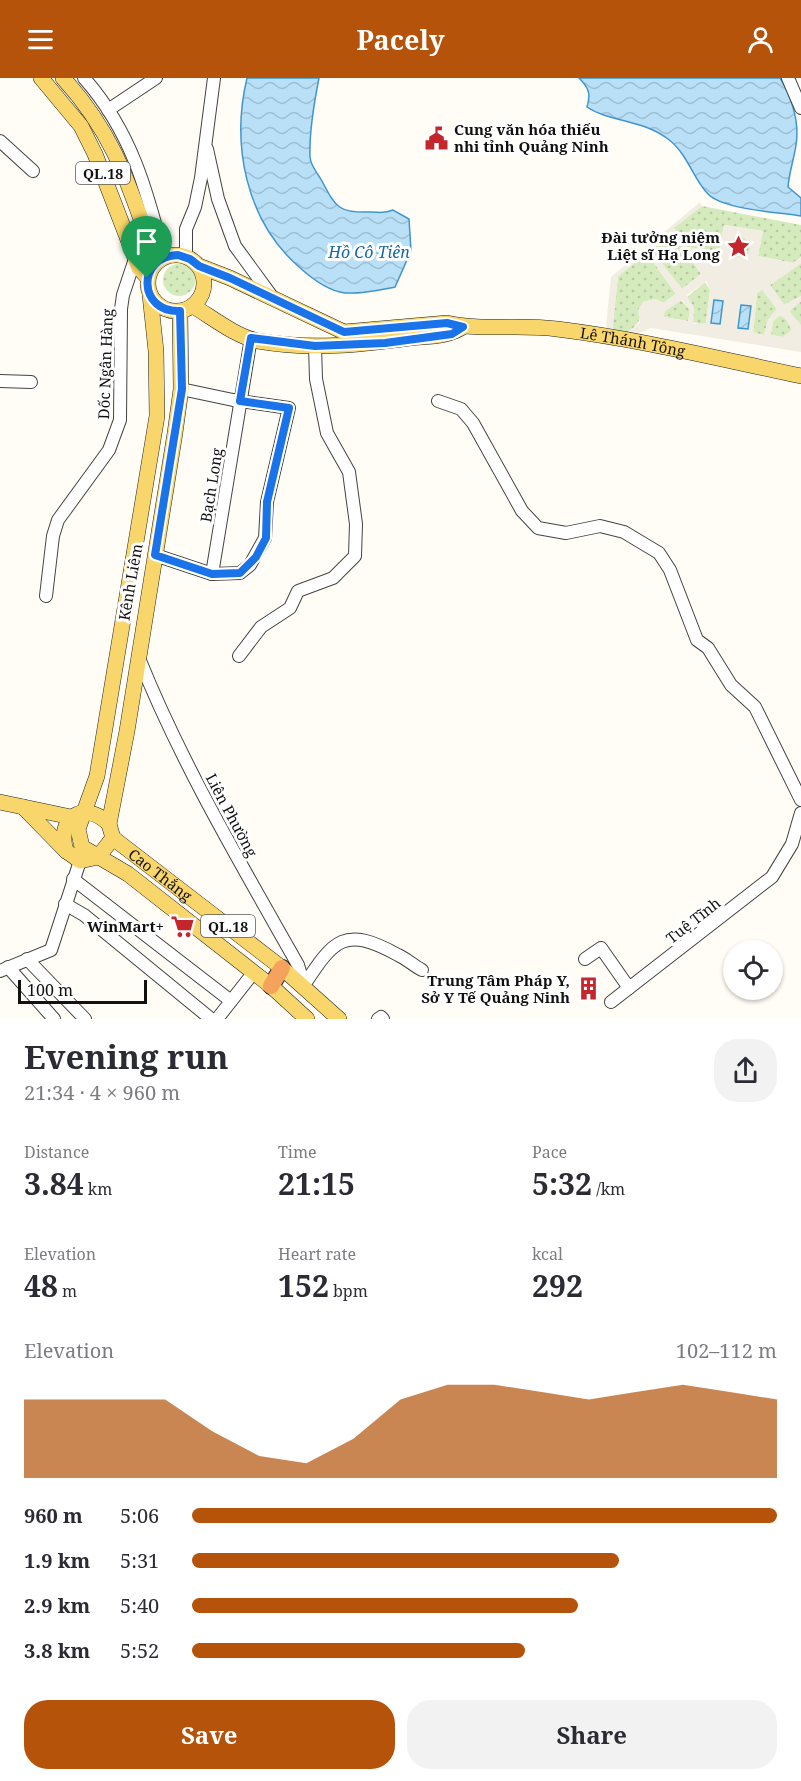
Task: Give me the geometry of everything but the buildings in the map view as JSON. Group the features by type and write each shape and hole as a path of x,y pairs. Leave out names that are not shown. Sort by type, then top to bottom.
{"highway":[{"path":"271,986 282,968"}],"main road":[{"name":"QL.18","path":"41,78 86,136 106,180 135,259 147,278"},
{"name":"QL.18","path":"63,78 98,122 118,155 160,260"},
{"path":"186,256 199,266 204,287 187,308 159,306 150,295 147,278 160,260 186,256"},
{"name":"Lê Thánh Tông","path":"199,266 344,332 447,323 463,327 508,325 556,329 661,346 801,376"},
{"name":"Kênh Liêm","path":"98,857 82,847 78,815 97,776 157,416 156,351 150,295"},
{"name":"Lê Thánh Tông","path":"187,308 251,338 315,346 385,343 452,334 463,327"},
{"name":"Kênh Liêm","path":"111,831 182,389 187,308"},
{"name":"Cao Thắng","path":"0,802 78,815 100,815 111,831 304,986 339,1019"},
{"path":"23,807 66,851 81,861 98,857"},
{"path":"66,851 62,839 63,829 78,815"},
{"name":"Cao Thắng","path":"111,831 107,850 98,857 128,874 254,972 308,1019"}],"street":[{"path":"84,78 108,110 132,149 149,197 160,260"},
{"path":"108,110 156,78"},
{"path":"186,256 186,229 199,188 214,78"},
{"path":"788,78 801,108"},
{"path":"205,139 218,199 235,246 250,271 274,300"},
{"path":"0,141 33,171"},
{"name":"Dốc Ngân Hàng","path":"46,596 52,536 58,520 109,450 120,420 123,295 135,259"},
{"name":"Bạch Long","path":"212,574 251,338"},
{"path":"239,656 261,627 290,608 298,591 333,578 355,556 356,524 349,472 327,433 316,379 315,346"},
{"path":"0,381 31,382"},
{"path":"155,555 212,574 240,573 256,557 266,538 267,502 289,408 182,389"},
{"path":"438,401 461,409 473,423 522,511 538,528 566,533 600,526 624,532 659,553 670,570 697,640 708,648 731,685 755,707 772,747 798,783 801,800"},
{"name":"Liên Phường","path":"138,657 162,715 216,819 298,965 304,986"},
{"name":"Tuệ Tĩnh","path":"611,1002 772,877 792,844 801,813"},
{"path":"54,1019 4,969 51,950 73,879 81,861"},
{"path":"73,879 231,1001"},
{"path":"65,904 84,915 211,1019"},
{"path":"304,986 329,949 339,942 348,940 371,942 422,970"},
{"path":"585,958 601,948 630,988"},
{"path":"27,959 85,1019"},
{"path":"217,1019 254,972"},
{"path":"378,1019 383,1019"}],"green space":[{"path":"702,206 801,225 801,257 793,263 758,256 763,231 724,225 719,251 686,247 673,228"},
{"path":"672,231 701,274 682,289 650,249"},
{"path":"740,236 750,243 751,247 744,257 740,258 730,251 729,247 736,237"},
{"path":"647,253 676,294 663,303 656,299 643,302 640,318 633,328 623,335 612,332 618,276"},
{"path":"801,263 801,296 784,305 770,285"},
{"path":"179,264 190,269 195,280 190,291 179,296 168,291 163,280 168,269"},
{"path":"705,282 710,290 706,323 702,325 693,322 694,308 687,297"},
{"path":"762,289 777,309 768,320 764,335 753,333 757,293"},
{"path":"681,300 690,310 688,321 663,317 665,311"},
{"path":"801,301 801,325 799,326 789,311"},
{"path":"780,315 786,319 792,330 783,337 771,335 773,321"}],"shaded area":[{"path":"700,202 702,206 674,228 686,247 719,251 724,225 763,231 758,256 793,263 801,257 801,263 770,285 784,305 801,296 801,301 789,311 801,325 801,352 651,328 628,338 605,336 611,277","holes":["672,232 701,274 682,289 650,248","741,236 749,242 748,254 739,257 732,255 729,246 732,240","647,253 676,294 663,303 656,299 643,302 638,310 640,322 635,327 623,335 612,332 618,276","706,281 710,290 706,323 695,324 693,322 694,308 687,295","761,289 777,308 768,320 764,335 753,332 757,293","682,300 690,310 688,321 663,317 665,311","780,315 786,319 792,330 783,337 771,335 773,321"]}],"water":[{"name":"Hồ Cô Tiên","path":"247,78 319,78 311,127 310,157 313,167 331,197 345,210 387,212 393,210 409,219 411,251 395,287 357,293 332,290 308,275 280,247 266,227 255,204 242,155 242,103"},
{"path":"579,78 780,78 796,119 796,145 788,187 801,198 801,216 738,207 716,199 703,188 681,152 668,139 658,132 605,116 587,107 588,91"},
{"path":"714,300 723,301 720,324 711,323"},
{"path":"741,305 751,306 748,329 738,328"}],"place":[{"name":"Cung văn hóa thiếu nhi tỉnh Quảng Ninh","path":"436,138"},
{"name":"Đài tưởng niệm Liệt sĩ Hạ Long","path":"738,246"},
{"name":"WinMart+","path":"182,926"},
{"name":"Trung Tâm Pháp Y, Sở Y Tế Quảng Ninh","path":"588,989"}],"route":[{"path":"186,256 199,266 230,278 344,332 447,323 463,327 452,334 385,343 315,346 251,338 240,401 289,408 267,502 266,538 256,557 240,573 212,574 155,555 182,389 180,311 166,310 154,301 147,286 147,278 150,269 164,257 186,256"}]}
